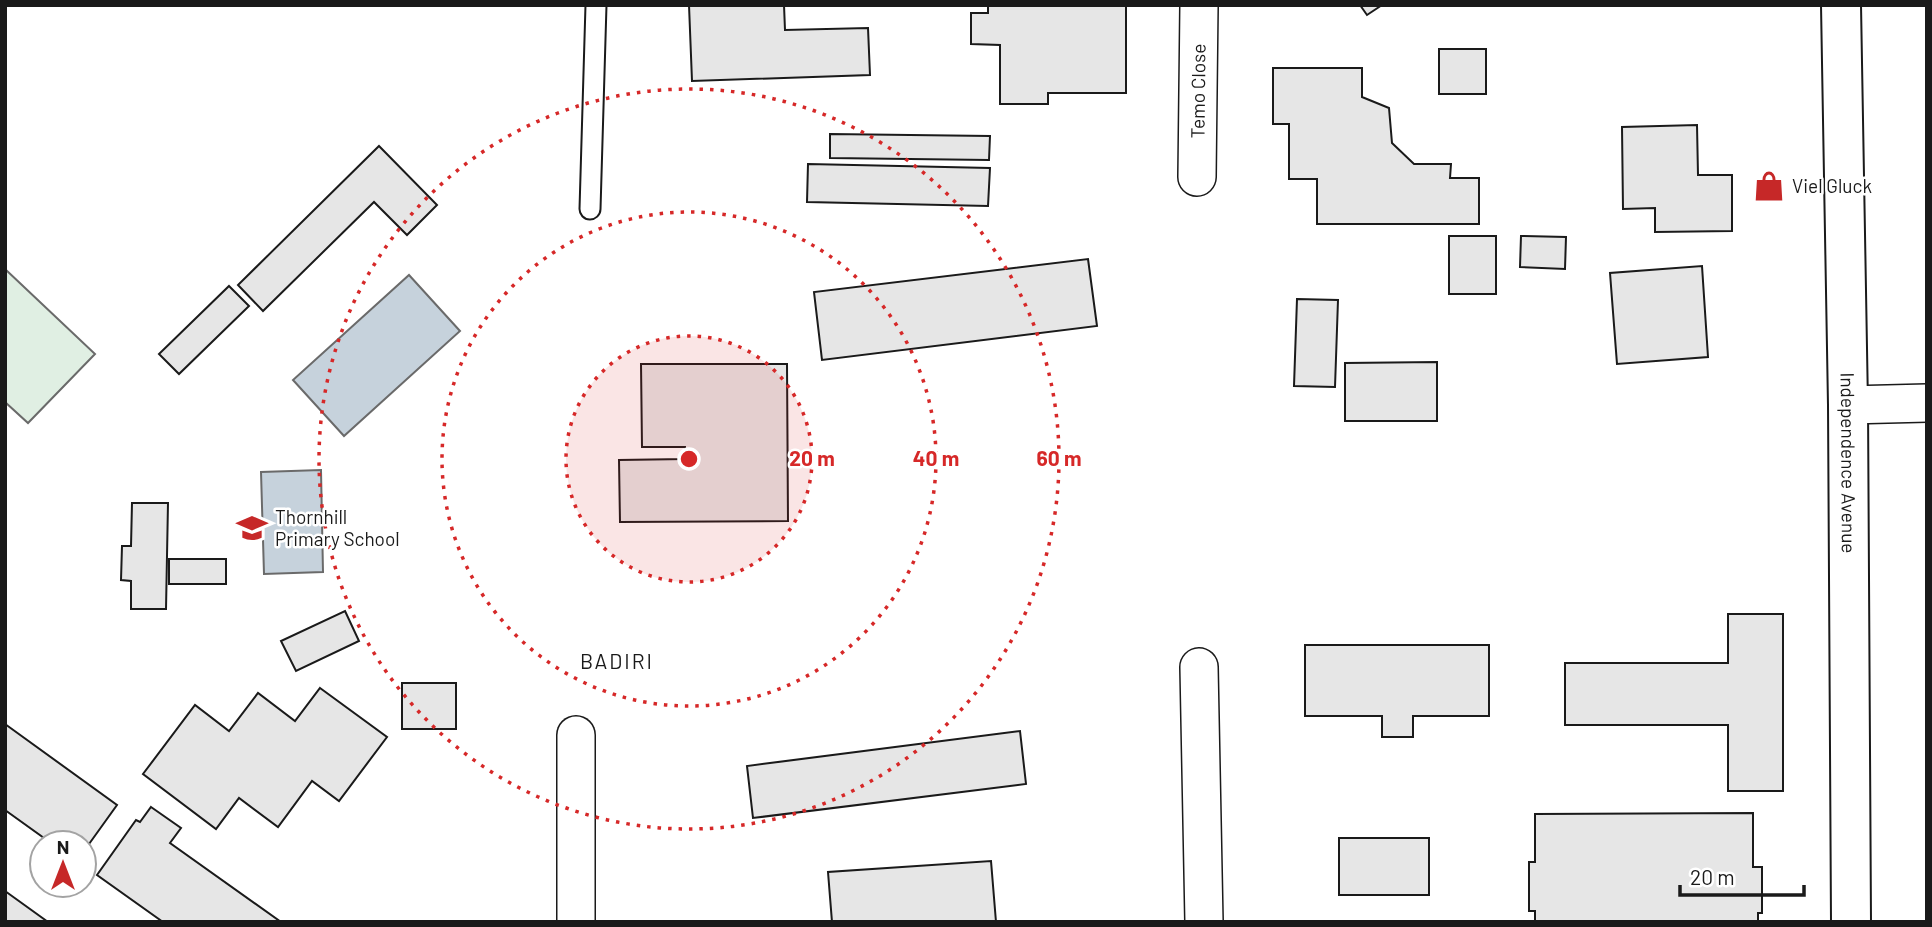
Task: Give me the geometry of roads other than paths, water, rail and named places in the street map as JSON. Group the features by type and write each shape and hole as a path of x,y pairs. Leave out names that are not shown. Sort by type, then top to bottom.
{"street":[{"name":"Temo Close","path":"1197,177 1199,5"},
{"name":"Independence Avenue","path":"1841,5 1848,405 1851,922"},
{"path":"1848,405 1927,403"},
{"path":"1199,667 1204,922"},
{"path":"576,735 576,922"}],"lane":[{"path":"590,209 596,5"}],"place":[{"name":"Viel Gluck","path":"1769,186"},
{"name":"Thornhill Primary School","path":"252,528"}],"district":[{"name":"BADIRI","path":"617,662"}]}
